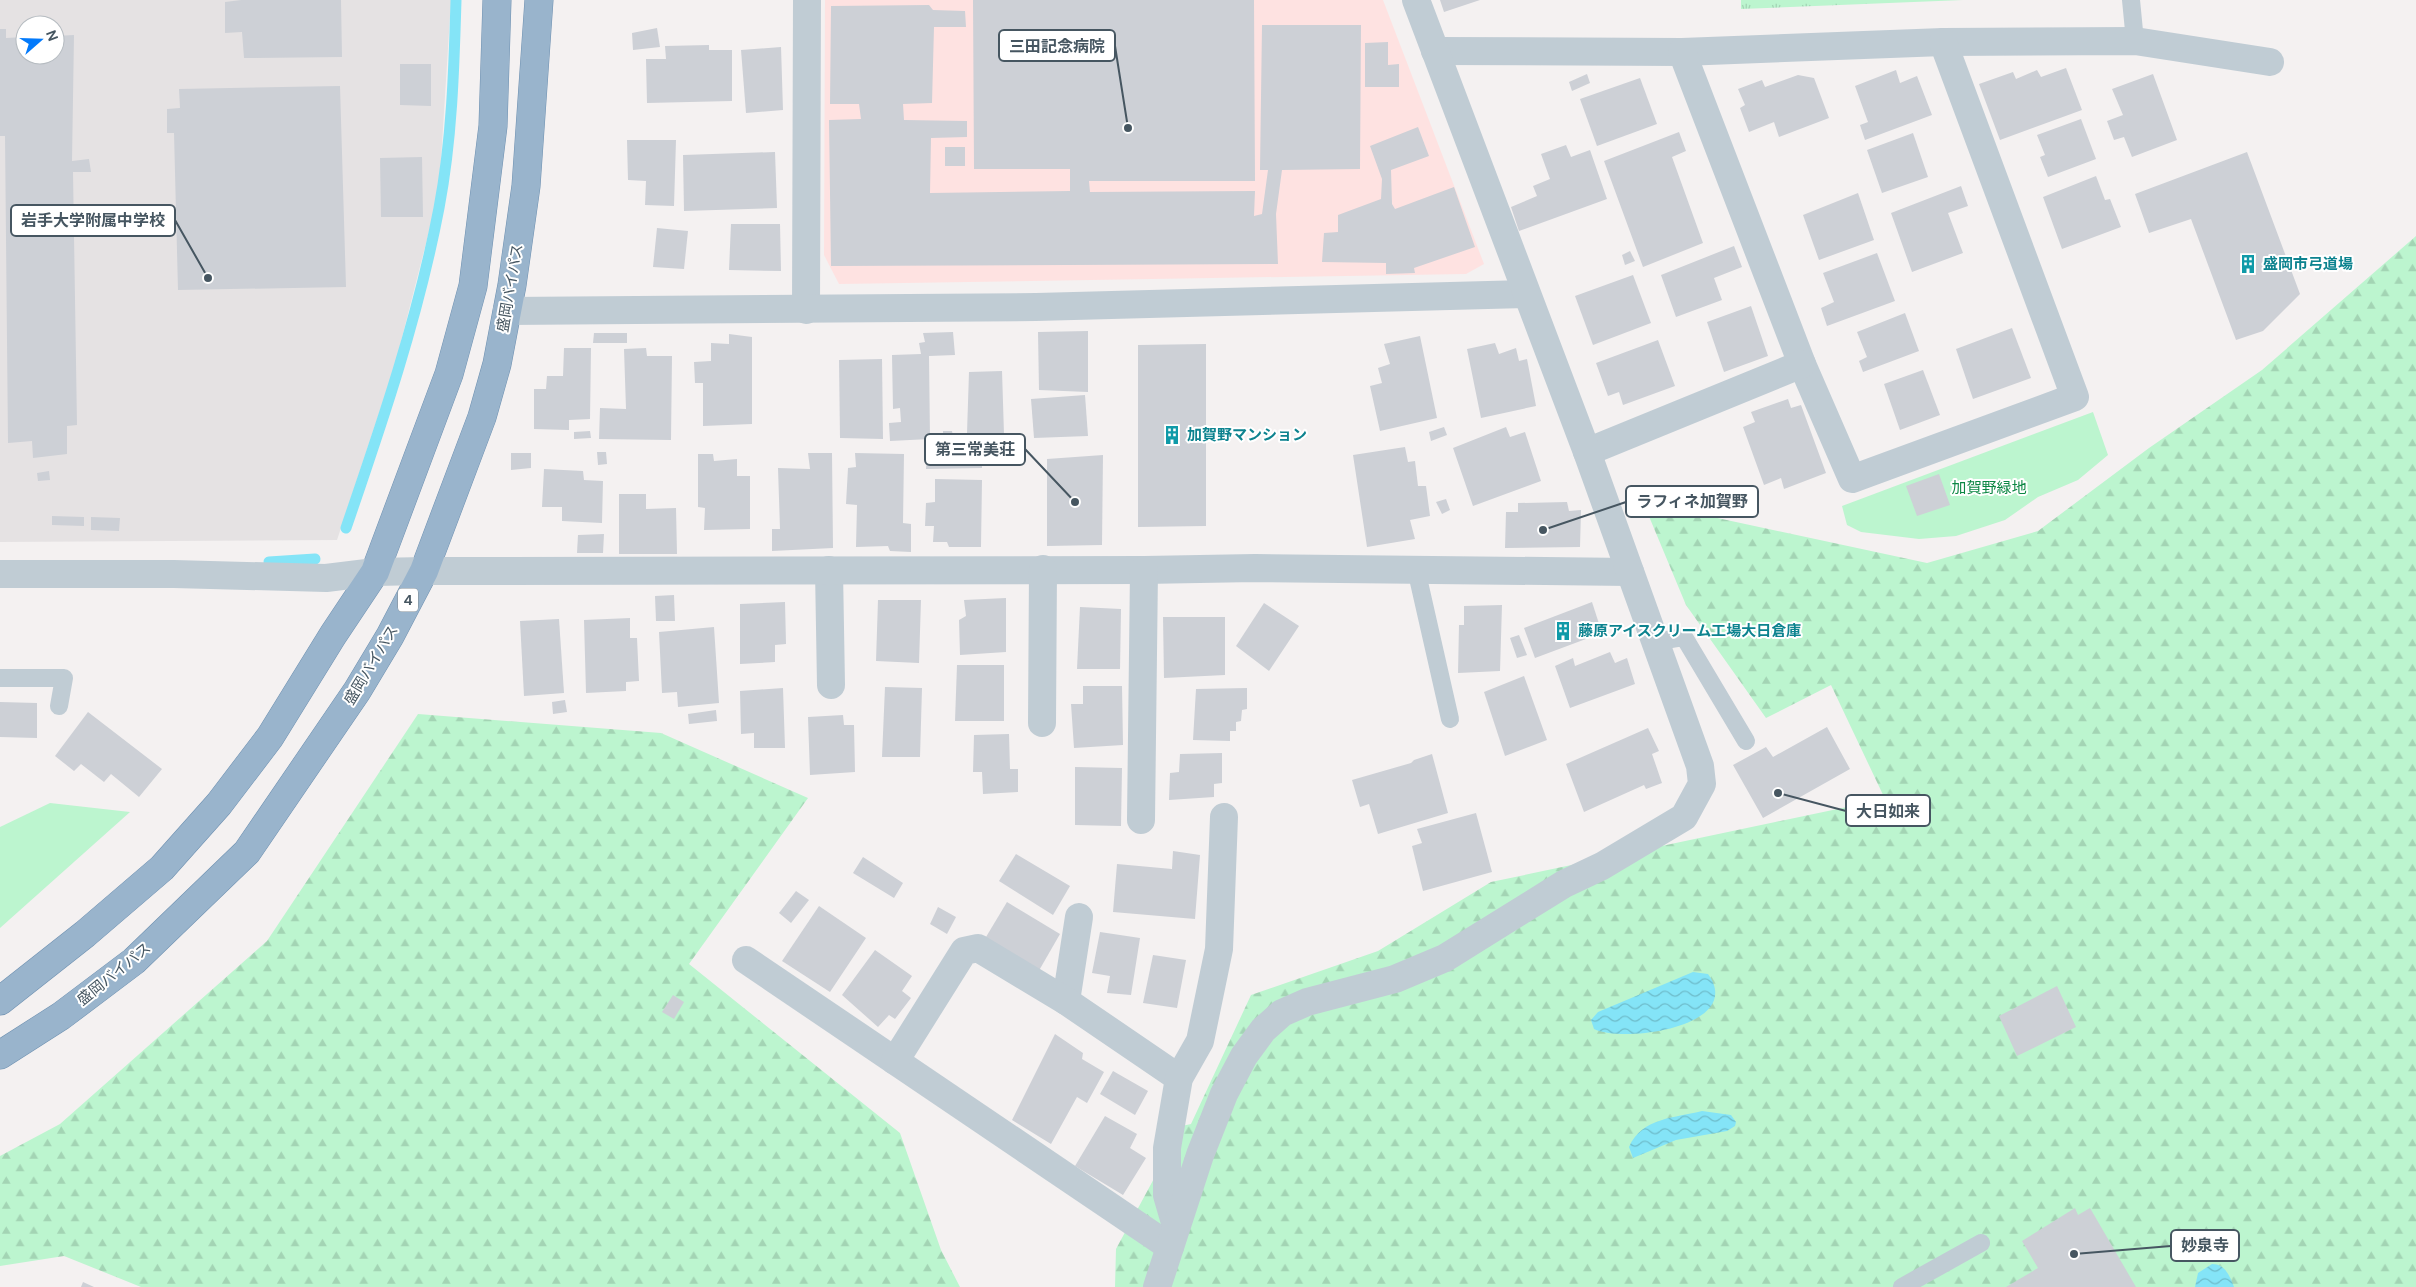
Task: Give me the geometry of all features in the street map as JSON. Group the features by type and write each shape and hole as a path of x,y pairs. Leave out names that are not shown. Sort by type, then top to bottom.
{"highway":[{"path":"0,1001 85,934 162,868 220,804 270,737 333,635 375,572 449,374 473,286 493,126 497,0"},
{"name":"盛岡バイパス","path":"0,1055 61,1016 134,961 246,852 356,691 390,636 424,571 482,416 497,364 526,186 539,0"}],"street":[{"path":"806,310 807,0"},
{"path":"1157,1287 1173,1236 1224,1094 1244,1056 1263,1030 1282,1012 1307,1002 1395,979 1445,958 1564,884 1602,866 1684,816 1702,784 1700,766 1588,452 1526,294 1416,0"},
{"path":"1435,52 1682,52 1943,42 2135,41 2270,62"},
{"path":"1682,52 1802,364 1852,479 2075,397 1943,42"},
{"path":"507,311 1026,307 1526,294"},
{"path":"1588,452 1802,364"},
{"path":"0,574 174,574 326,578 375,572 424,571 1144,570 1255,568 1630,572"},
{"path":"1042,723 1043,569"},
{"path":"829,570 831,685"},
{"path":"1141,820 1144,570"},
{"path":"1173,1236 1167,1195 1167,1148 1179,1078 1200,1041 1219,949 1224,817"},
{"path":"1066,1001 1079,917"},
{"path":"895,1061 964,951 978,948 1066,1001 1179,1078"},
{"path":"746,960 895,1061 1173,1236"}],"lane":[{"path":"2132,0 2135,41"},
{"path":"1416,569 1450,719"},
{"path":"1655,642 1684,638 1746,741"},
{"path":"0,678 64,678 59,706"},
{"path":"1902,1287 1982,1243"}],"shaded area":[{"path":"0,0 451,0 439,192 395,365 337,540 0,542"},
{"path":"825,0 1383,0 1484,264 1466,274 839,284 824,255"}],"green space":[{"path":"1741,0 1963,0 1741,9"},
{"path":"2416,236 2416,1287 1115,1287 1116,1249 1157,1173 1158,1131 1191,1124 1251,995 1378,951 1491,882 1885,799 1831,685 1766,718 1686,605 1643,502 1927,563 2038,531 2149,448 2262,370"},
{"name":"加賀野緑地","path":"2093,412 2108,455 2078,480 2038,497 2005,520 1956,536 1919,539 1861,532 1847,525 1842,506"},
{"path":"418,714 661,733 808,798 689,964 900,1133 941,1250 960,1287 141,1287 64,1256 0,1266 0,1156 60,1124 267,941"},
{"path":"50,803 130,812 0,928 0,827"}],"water":[{"path":"1693,972 1708,974 1715,992 1710,1007 1697,1018 1676,1027 1653,1032 1609,1033 1594,1029 1591,1020 1598,1012"},
{"path":"1702,1111 1731,1115 1736,1122 1735,1126 1727,1131 1676,1140 1633,1158 1629,1147 1642,1130 1661,1120"},
{"path":"2212,1264 2224,1268 2234,1287 2195,1287 2198,1273"}],"building":[{"path":"241,0 341,0 342,57 244,58 242,32 225,33 225,2"},
{"path":"973,0 1254,0 1255,181 1089,181 1090,192 1255,191 1254,216 1262,214 1268,170 1260,170 1262,25 1361,25 1360,169 1282,170 1276,214 1278,264 831,266 829,120 861,119 859,104 830,104 831,6 929,5 933,10 965,11 966,27 934,27 932,103 903,104 904,120 967,121 967,137 931,138 930,193 1070,191 1070,169 974,169"},
{"path":"1440,0 1480,0 1444,12"},
{"path":"657,28 660,47 633,50 632,33"},
{"path":"0,29 6,29 6,38 15,38 15,65 65,65 65,35 74,35 72,161 89,159 91,172 73,172 77,425 67,426 67,454 33,458 32,441 8,443 5,136 0,136"},
{"path":"1388,42 1388,65 1399,64 1399,87 1365,87 1365,43"},
{"path":"709,45 709,50 732,50 732,101 647,103 646,59 666,59 665,46"},
{"path":"781,47 783,110 746,113 741,50"},
{"path":"400,64 431,64 431,106 400,105"},
{"path":"2066,68 2082,110 2000,140 1979,84 2013,72 2016,79 2037,70 2041,77"},
{"path":"1896,70 1900,83 1917,76 1932,115 1865,140 1860,125 1868,122 1855,86"},
{"path":"1587,74 1590,83 1572,91 1569,82"},
{"path":"2153,74 2177,140 2132,157 2124,137 2114,140 2107,121 2123,115 2112,89"},
{"path":"1798,75 1814,78 1829,118 1779,137 1774,122 1749,132 1740,108 1745,105 1738,89 1762,80 1765,87"},
{"path":"1640,78 1657,124 1597,146 1580,99"},
{"path":"340,86 346,287 178,290 174,133 167,133 167,109 180,108 179,89"},
{"path":"2081,119 2096,159 2048,177 2040,157 2045,155 2037,135"},
{"path":"1418,127 1429,156 1391,170 1392,204 1395,209 1454,187 1475,247 1414,268 1415,273 1386,274 1386,263 1322,262 1324,233 1338,232 1338,215 1381,199 1382,179 1370,146"},
{"path":"1679,132 1686,151 1672,157 1703,243 1643,267 1604,161"},
{"path":"1913,133 1928,177 1882,193 1867,150"},
{"path":"627,140 676,140 674,206 645,205 646,181 628,180"},
{"path":"1566,145 1571,157 1590,150 1607,199 1519,231 1511,207 1537,196 1533,186 1550,179 1541,154"},
{"path":"945,147 965,147 965,166 945,166"},
{"path":"775,152 777,208 684,211 683,155"},
{"name":"盛岡市弓道場","path":"2247,152 2300,294 2263,331 2236,340 2191,219 2149,233 2135,194"},
{"path":"422,157 423,217 381,217 380,158"},
{"path":"2096,176 2105,200 2110,199 2121,227 2062,249 2043,197"},
{"path":"1961,186 1968,206 1948,213 1963,253 1912,272 1891,213"},
{"path":"1858,193 1874,240 1819,260 1803,215"},
{"path":"731,224 780,224 781,271 729,270"},
{"path":"657,228 688,231 684,269 653,267"},
{"path":"1734,246 1742,267 1714,278 1722,300 1676,317 1661,275"},
{"path":"1630,251 1635,261 1625,265 1622,255"},
{"path":"1877,253 1895,301 1827,326 1821,308 1834,302 1823,273"},
{"path":"1633,275 1651,323 1593,345 1575,296"},
{"path":"1751,306 1768,356 1724,372 1707,322"},
{"path":"1905,313 1919,351 1863,372 1859,361 1867,357 1857,332"},
{"path":"2012,328 2031,378 1973,399 1956,349"},
{"path":"1088,331 1088,392 1039,390 1038,332"},
{"path":"953,332 955,355 929,356 930,439 890,441 889,423 901,422 900,408 893,409 892,355 921,354 919,343 925,342 923,333"},
{"path":"594,333 627,333 627,343 593,343"},
{"path":"729,334 752,337 752,424 703,426 703,383 695,383 694,362 711,361 711,343 729,344"},
{"path":"1420,336 1437,418 1380,431 1370,386 1382,383 1378,368 1390,364 1384,344"},
{"path":"1658,340 1675,386 1623,405 1619,392 1608,396 1596,363"},
{"path":"1495,343 1499,354 1516,348 1519,361 1527,359 1536,406 1481,418 1467,349"},
{"name":"加賀野マンション","path":"1206,344 1206,526 1138,527 1138,345"},
{"path":"564,348 591,348 590,419 569,420 569,430 534,429 534,389 546,389 547,376 563,376"},
{"path":"646,348 647,356 672,356 671,440 599,439 600,408 626,409 624,349"},
{"path":"882,359 883,439 840,438 839,360"},
{"path":"1923,370 1940,415 1900,430 1884,384"},
{"path":"1002,371 1004,434 967,433 969,372"},
{"path":"1085,395 1088,436 1034,438 1031,399"},
{"path":"1788,399 1791,408 1801,405 1826,473 1784,489 1781,478 1764,485 1743,427 1755,422 1751,412"},
{"path":"1444,427 1447,435 1431,441 1429,432"},
{"path":"1506,427 1510,437 1525,432 1541,481 1473,506 1453,448"},
{"path":"590,431 591,438 574,439 574,432"},
{"path":"943,431 952,431 954,442 943,443"},
{"path":"1405,447 1408,462 1415,461 1418,486 1426,486 1430,516 1410,520 1415,539 1367,547 1353,455"},
{"path":"927,450 982,451 982,468 926,469"},
{"path":"597,452 606,452 607,464 598,465"},
{"path":"511,453 531,453 531,468 511,470"},
{"path":"808,453 832,453 833,548 772,551 772,529 780,529 778,468 810,469"},
{"path":"855,453 904,454 903,523 911,524 911,552 890,551 888,546 856,547 857,505 846,504 848,468 856,467"},
{"path":"698,454 713,454 714,461 737,459 737,476 750,476 750,529 704,530 705,508 698,507"},
{"path":"1103,455 1102,545 1047,546 1047,459"},
{"path":"544,469 583,471 584,480 603,481 602,523 562,521 562,507 542,507"},
{"path":"49,471 50,480 38,481 37,473"},
{"path":"1939,474 1950,505 1917,516 1906,486"},
{"path":"935,479 982,480 981,547 949,547 947,542 933,542 934,526 925,526 926,503 935,502"},
{"path":"619,494 646,494 646,509 676,508 677,554 619,554"},
{"path":"1446,499 1450,510 1442,514 1436,502"},
{"path":"1567,502 1569,511 1581,510 1580,547 1505,548 1506,512 1518,512 1518,503"},
{"path":"52,516 84,517 84,526 52,525"},
{"path":"91,517 120,518 119,531 91,530"},
{"path":"604,534 603,553 577,553 578,535"},
{"path":"674,595 675,621 656,621 655,596"},
{"path":"1006,598 1006,652 960,655 959,620 966,616 964,600"},
{"path":"878,600 921,600 919,663 876,661"},
{"path":"785,602 786,644 775,645 775,662 740,664 740,604"},
{"name":"藤原アイスクリーム工場大日倉庫","path":"1592,602 1602,633 1535,658 1524,628"},
{"path":"1264,603 1299,626 1269,671 1236,646"},
{"path":"1502,605 1500,671 1458,673 1459,625 1464,625 1464,606"},
{"path":"1080,607 1121,609 1120,669 1077,669"},
{"path":"1163,617 1225,617 1225,675 1164,678"},
{"path":"630,618 630,638 637,638 639,681 626,682 626,691 586,693 584,620"},
{"path":"559,619 564,693 524,696 520,621"},
{"path":"714,627 719,703 678,707 677,692 662,693 659,632"},
{"path":"1519,635 1527,655 1517,658 1510,638"},
{"path":"1610,652 1615,663 1627,658 1635,684 1570,708 1555,666 1573,658 1575,666"},
{"path":"957,665 1004,665 1004,721 955,721"},
{"path":"1524,676 1547,740 1505,756 1484,692"},
{"path":"1083,686 1122,686 1123,745 1074,748 1071,704 1083,704"},
{"path":"885,687 922,688 920,757 882,757"},
{"path":"783,688 785,748 754,748 754,733 741,734 740,691"},
{"path":"1247,688 1247,709 1242,710 1241,721 1236,722 1236,731 1230,731 1230,741 1193,740 1196,689"},
{"path":"565,700 567,712 553,714 552,702"},
{"path":"0,702 37,703 37,738 0,737"},
{"path":"716,710 717,721 689,724 688,714"},
{"path":"88,712 162,769 139,797 111,774 104,782 81,764 74,771 55,756"},
{"path":"843,715 844,725 854,725 855,772 810,775 808,717"},
{"path":"1827,727 1850,769 1763,818 1733,765 1766,747 1773,757"},
{"path":"1648,728 1659,751 1652,754 1662,783 1646,789 1644,785 1584,812 1566,764"},
{"path":"1009,734 1010,769 1018,769 1018,792 983,794 982,772 973,772 974,735"},
{"path":"1222,753 1222,783 1214,784 1214,797 1169,800 1170,773 1179,772 1180,754"},
{"path":"1432,754 1448,813 1378,834 1369,804 1360,807 1352,780 1411,763 1414,760"},
{"path":"1075,767 1122,768 1121,826 1075,825"},
{"path":"1476,813 1492,872 1423,891 1412,846 1422,843 1417,829"},
{"path":"1173,851 1200,855 1195,919 1113,912 1117,864 1172,869"},
{"path":"1016,854 1070,886 1053,915 999,881"},
{"path":"863,857 903,883 894,898 853,873"},
{"path":"796,891 809,900 791,923 779,913"},
{"path":"1007,902 1060,934 1037,974 983,942"},
{"path":"819,906 866,938 830,992 782,961"},
{"path":"938,907 956,917 947,934 930,924"},
{"path":"1100,932 1140,938 1131,995 1107,993 1110,976 1092,973"},
{"path":"875,950 912,976 902,991 911,998 895,1019 889,1015 878,1027 842,995"},
{"path":"1153,955 1186,960 1177,1008 1143,1003"},
{"path":"2057,986 2076,1027 2017,1056 1999,1016"},
{"path":"673,995 684,1002 674,1019 662,1012"},
{"path":"1055,1034 1083,1053 1082,1059 1104,1072 1087,1103 1077,1097 1051,1144 1012,1120"},
{"path":"1113,1071 1148,1091 1135,1115 1100,1094"},
{"path":"1105,1116 1137,1134 1130,1148 1146,1158 1123,1195 1075,1166"},
{"path":"2075,1208 2078,1215 2090,1208 2136,1287 2006,1287 2038,1268 2022,1241"},
{"path":"83,1282 94,1287 81,1287"}],"waterway":[{"path":"346,528 386,410 410,330 439,208 450,130 456,0"},
{"path":"269,562 315,559"}],"place":[{"name":"三田記念病院","path":"1128,128"},
{"name":"盛岡市弓道場","path":"2248,264"},
{"name":"岩手大学附属中学校","path":"208,278"},
{"name":"加賀野マンション","path":"1172,435"},
{"name":"第三常美荘","path":"1075,502"},
{"name":"ラフィネ加賀野","path":"1543,530"},
{"name":"藤原アイスクリーム工場大日倉庫","path":"1563,631"},
{"name":"大日如来","path":"1778,793"},
{"name":"妙泉寺","path":"2074,1254"}]}
